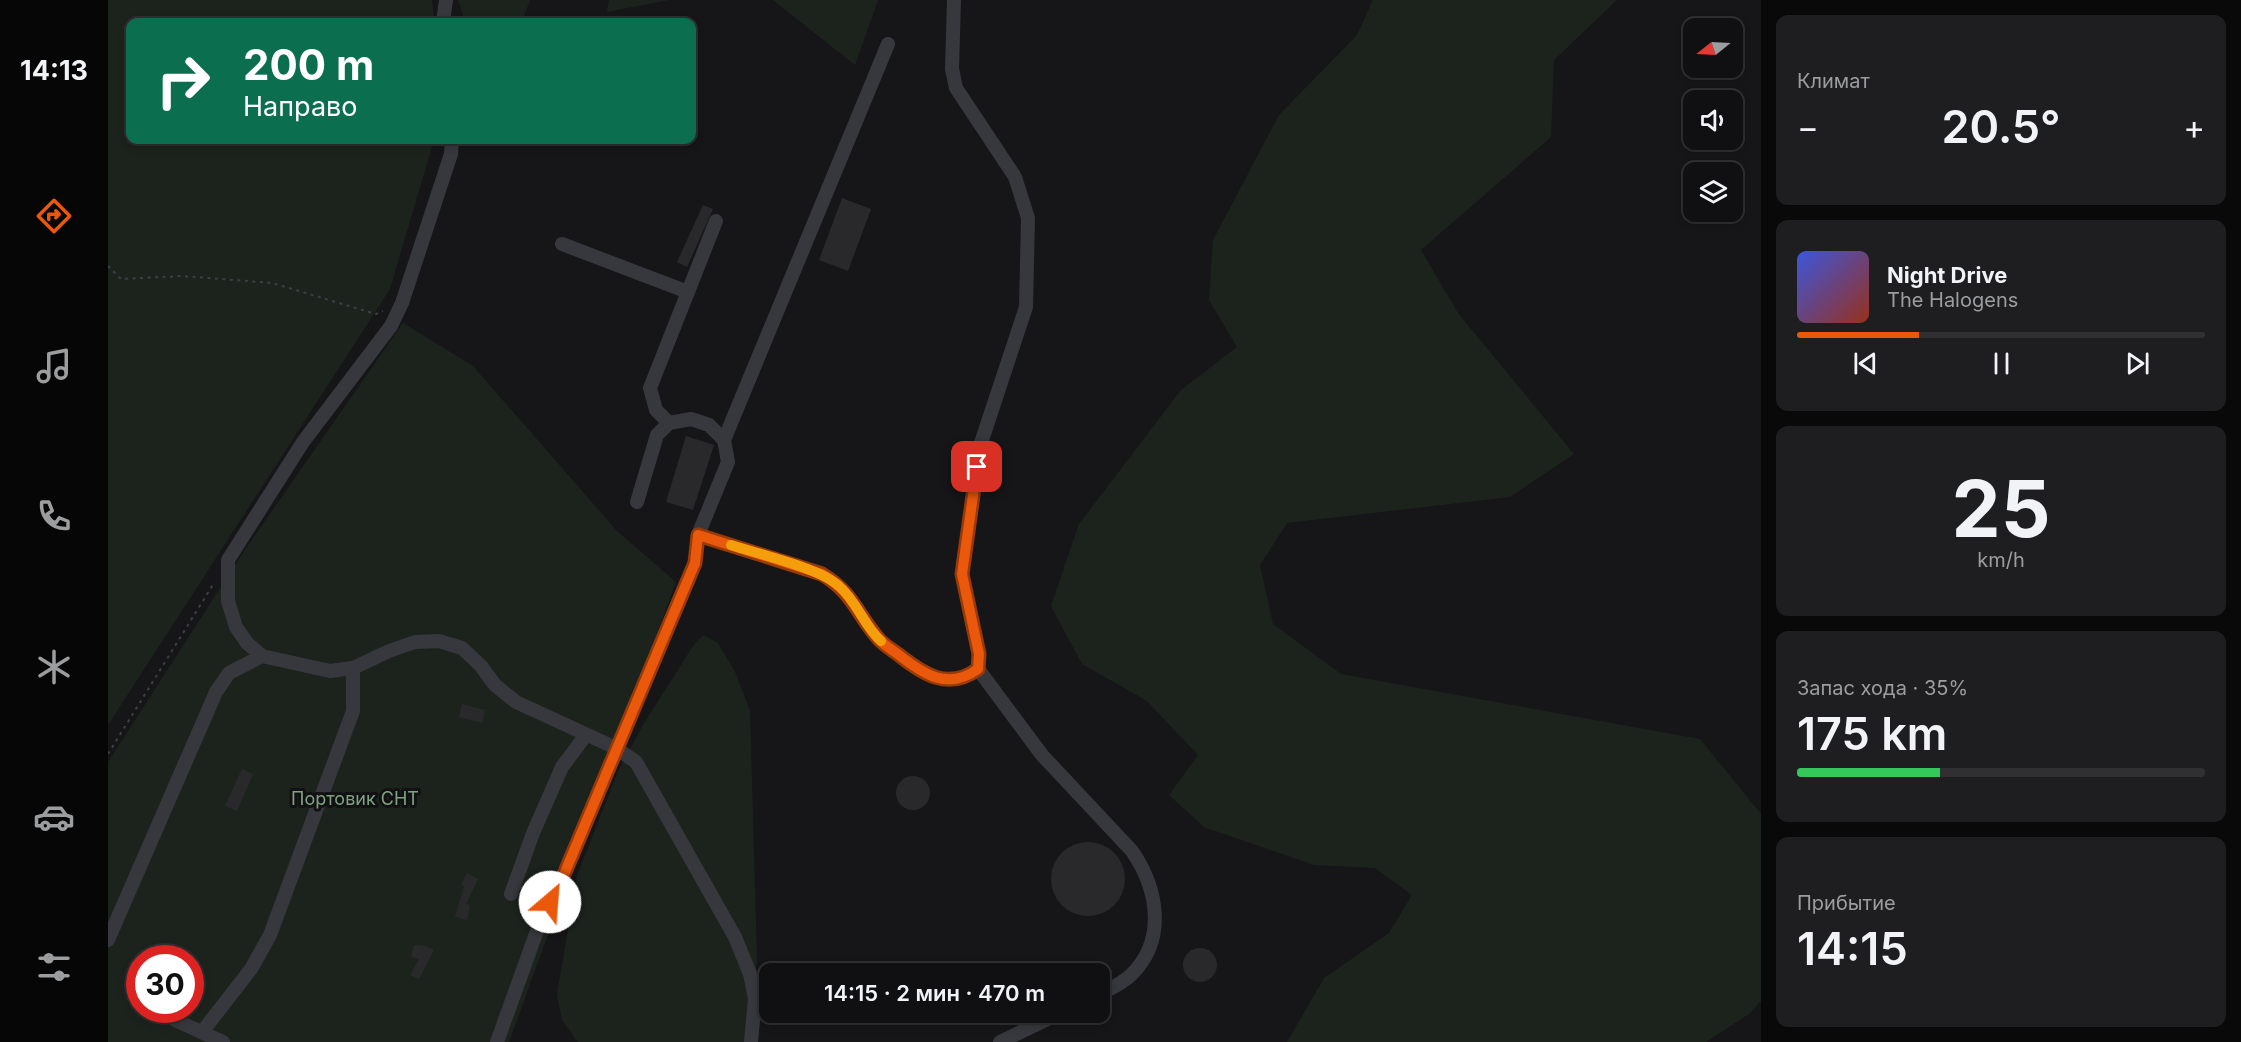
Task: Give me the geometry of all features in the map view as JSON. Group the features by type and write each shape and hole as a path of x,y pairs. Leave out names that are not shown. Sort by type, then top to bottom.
{"street":[{"path":"444,18 446,0"},
{"path":"954,0 952,69 956,88 1016,177 1028,218 1026,307 980,446 962,574 979,654 978,669 1042,755 1132,851 1144,867 1150,883 1155,901 1155,921 1145,959 1130,976 1110,988"},
{"path":"496,1042 542,917 565,872 695,563 698,535 728,462 724,440 888,44"},
{"path":"452,144 451,154 402,303 390,326 303,442 228,560 228,600 236,627 247,643 262,656 330,672 354,668 389,651 415,642 439,641 462,648 481,666 495,685 516,702 616,748 636,762 735,937 750,974 755,999 752,1042"},
{"path":"669,423 656,410 650,388 716,221"},
{"path":"562,244 688,291"},
{"path":"637,502 657,435 669,423 691,420 700,422 708,425 724,440"},
{"path":"698,535 822,574 839,585 854,602 877,638 923,674 950,680 968,676 978,669"},
{"path":"108,940 216,692 230,673 262,656"},
{"path":"202,1032 251,969 270,935 353,711 354,668"},
{"path":"511,894 533,832 562,767 586,735"},
{"path":"182,1023 223,1042"},
{"path":"1000,1042 1039,1023"}],"path":[{"path":"108,266 121,279 183,276 272,283 376,314 402,303"},
{"path":"108,754 216,580"}],"green space":[{"path":"108,0 432,0 434,18 126,18 126,144 433,144 390,289 108,725"},
{"path":"458,0 530,0 523,18 463,18"},
{"path":"609,0 669,0 607,12"},
{"path":"773,0 878,0 855,65"},
{"path":"1373,0 1617,0 1554,60 1551,137 1421,250 1458,313 1574,454 1510,497 1287,523 1260,565 1273,624 1341,674 1700,739 1761,814 1761,1001 1749,1014 1706,1042 1287,1042 1324,978 1389,933 1412,895 1375,868 1314,865 1204,827 1169,795 1198,755 1147,701 1082,664 1051,606 1079,524 1181,390 1237,347 1209,300 1213,240 1279,115 1357,35"},
{"name":"Портовик СНТ","path":"403,323 473,366 617,531 676,582 509,1042 108,1042 108,762 244,551"},
{"path":"703,635 718,643 735,672 750,711 757,961 748,1042 578,1042 562,1020 557,995 577,876 618,771 643,725 693,646"}],"building":[{"path":"842,198 871,209 848,271 819,260"},
{"path":"703,205 713,209 687,267 677,262"},
{"path":"686,436 714,445 693,510 666,502"},
{"path":"462,704 485,710 482,723 459,717"},
{"path":"242,769 253,774 237,811 225,806"},
{"path":"913,776 925,781 930,793 925,805 913,810 901,805 896,793 901,781"},
{"path":"1088,842 1102,845 1114,853 1122,865 1125,879 1122,893 1114,905 1102,913 1088,916 1074,913 1062,905 1054,893 1051,879 1054,865 1062,853 1074,845"},
{"path":"467,873 478,879 466,904 470,905 467,920 455,917 464,886 461,885"},
{"path":"414,945 434,950 419,979 410,975 419,959 411,957"},
{"path":"1200,948 1212,953 1217,965 1212,977 1200,982 1188,977 1183,965 1188,953"}],"slow traffic":[{"path":"731,545 822,574 839,585 854,602 881,641"}],"route":[{"path":"550,902 565,872 695,563 698,535 822,574 839,585 854,602 877,638 923,674 950,680 968,676 978,669 979,654 962,574 977,467"}]}
